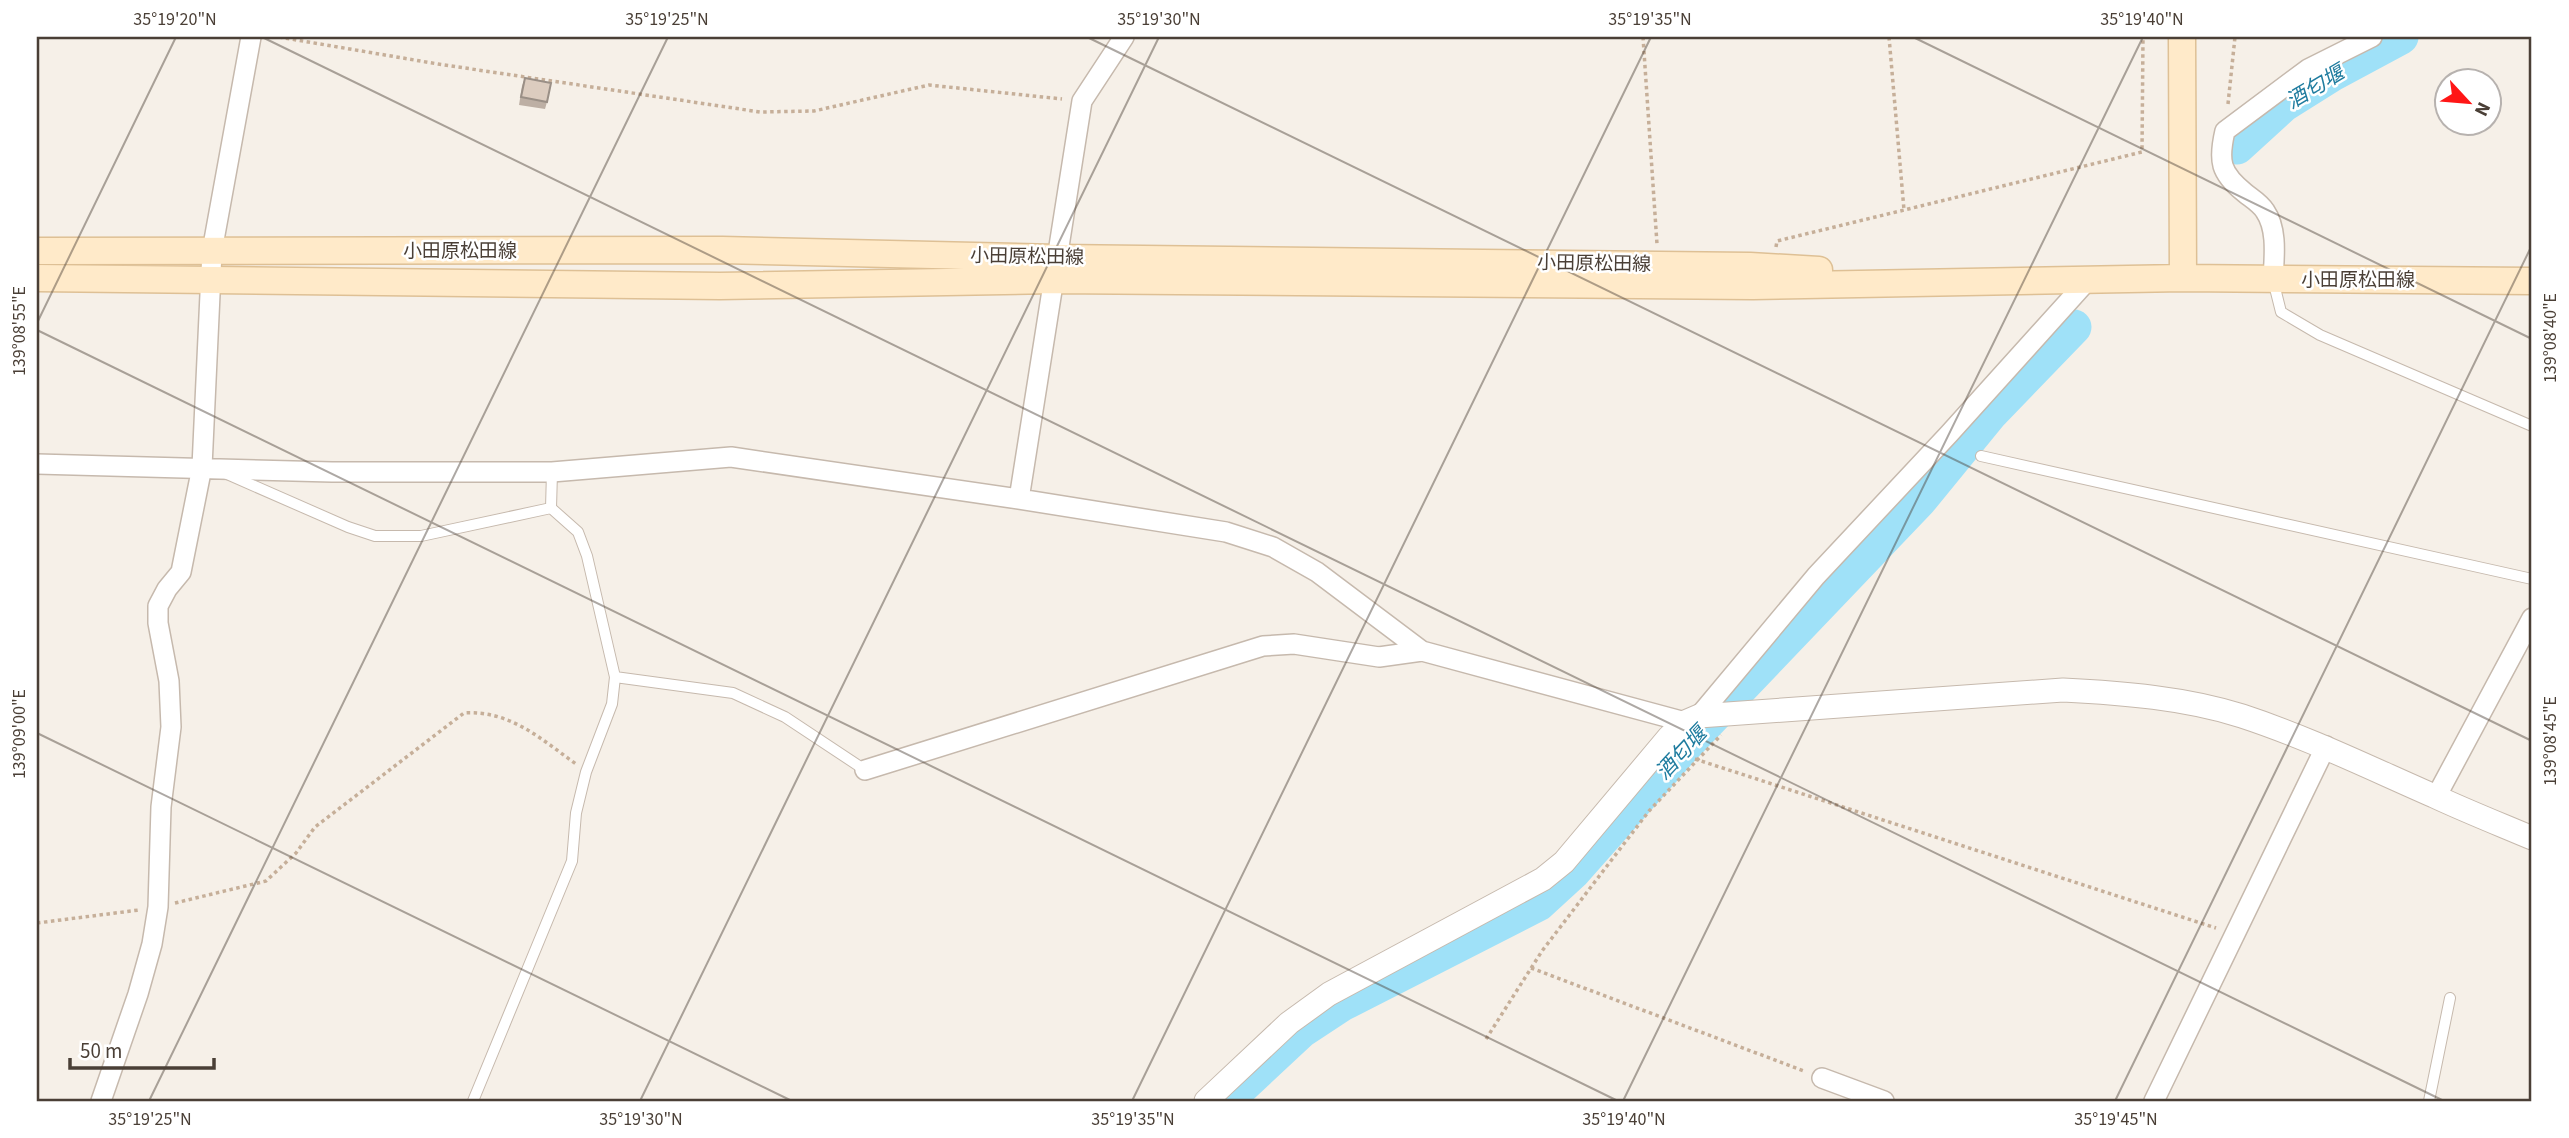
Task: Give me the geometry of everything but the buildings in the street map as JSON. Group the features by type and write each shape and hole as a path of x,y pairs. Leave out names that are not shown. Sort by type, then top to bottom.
{"main road":[{"path":"2182,37 2183,278"},
{"name":"小田原松田線","path":"37,251 722,250 1056,269 1753,286 2183,278 2532,281"},
{"name":"小田原松田線","path":"37,278 720,286 1056,269 1658,264 1773,267 2016,282"}],"street":[{"path":"100,1101 138,994 152,944 158,907 161,807 171,727 169,681 158,623 158,606 181,572 207,467 212,251 251,37"},
{"path":"1019,499 1082,101 1124,37"},
{"path":"2273,280 2274,237 2266,211 2225,174 2221,162 2221,147 2225,131 2308,69 2372,37"},
{"path":"1209,1101 1289,1023 1329,994 1543,879 1564,862 1669,737 1692,719 1816,576 2087,281"},
{"path":"37,464 332,472 552,472 731,457 1226,532 1273,547 1317,572 1423,651"},
{"path":"2436,797 2532,618"},
{"path":"865,770 1263,646 1294,644 1379,657 1423,651 1692,719 1746,712 2063,690 2115,692 2161,699 2240,715 2326,746 2532,838"},
{"path":"2154,1101 2326,746"},
{"path":"1822,1078 1884,1101"}],"lane":[{"path":"2273,280 2281,312 2320,335 2532,426"},
{"path":"1981,456 2532,579"},
{"path":"207,467 375,536 421,536 551,508"},
{"path":"473,1101 572,861 576,813 586,772 611,704 615,677 587,556 578,532 551,508 552,472"},
{"path":"615,677 733,693 785,718 865,770"},
{"path":"2429,1101 2450,998"}],"path":[{"path":"279,37 438,64 760,112 814,111 929,85 1082,101"},
{"path":"1643,37 1658,264"},
{"path":"1889,37 1904,210"},
{"path":"1773,267 1777,241 2142,152 2143,37"},
{"path":"2225,131 2235,37"},
{"path":"37,923 158,907 266,881 296,853 315,827 464,713 481,712 523,725 586,772"},
{"path":"1486,1039 1531,968 1649,811 1695,759 1746,712"},
{"path":"1695,759 2235,934"},
{"path":"1531,968 1822,1078"}],"waterway":[{"name":"酒匂堰","path":"2237,147 2283,105 2334,73 2401,37"},
{"name":"酒匂堰","path":"1226,1101 1301,1031 1342,1004 1538,904 1574,871 1681,750 1919,501 1991,413 2074,327"}]}
